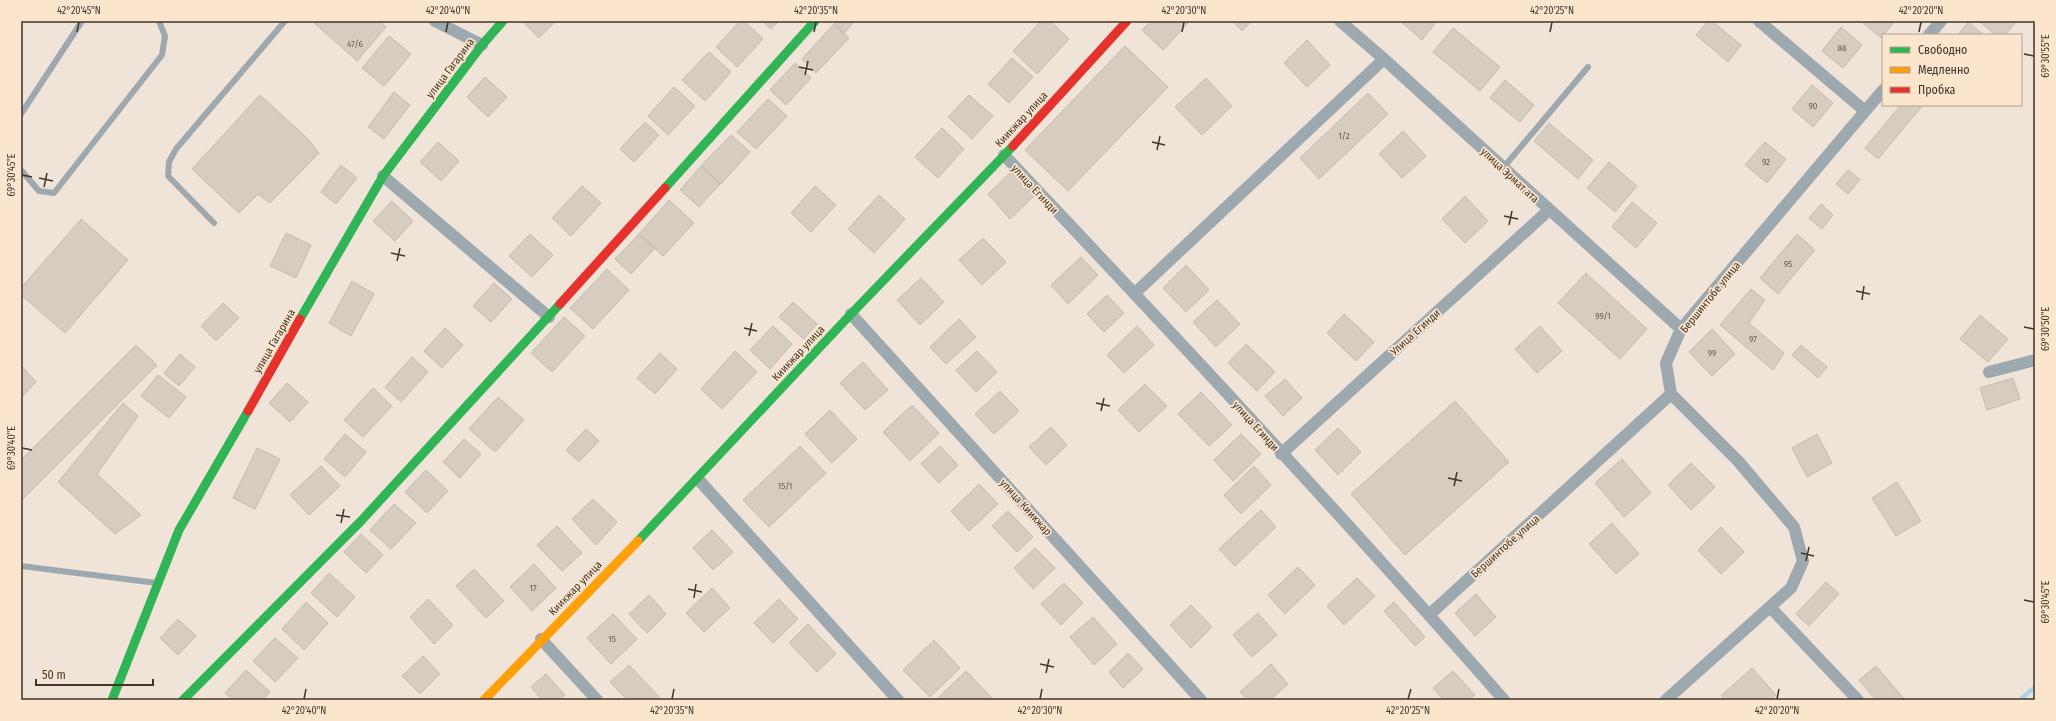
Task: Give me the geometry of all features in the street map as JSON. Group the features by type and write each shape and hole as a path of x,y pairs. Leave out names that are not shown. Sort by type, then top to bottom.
{"street":[{"path":"435,21 482,45"},
{"name":"улица Гагарина","path":"110,699 179,530 383,176 482,45 503,21"},
{"path":"183,700 361,521 549,316 815,21"},
{"name":"Киикжар улица","path":"484,700 541,639 698,479 851,314 1004,155 1127,21"},
{"name":"улица Эрмат ата","path":"1340,21 1384,59 1502,168 1681,329"},
{"path":"1759,21 1865,111"},
{"path":"1930,34 1941,21"},
{"path":"1135,293 1384,59"},
{"name":"Бершинтобе улица","path":"1429,615 1671,394 1666,363 1681,329 1882,91"},
{"name":"улица Егинди","path":"1004,155 1135,293 1429,615 1504,700"},
{"path":"383,176 549,316"},
{"name":"Улица Егинди","path":"1282,454 1549,210"},
{"name":"улица Киикжар","path":"851,314 1202,700"},
{"path":"1989,372 2035,360"},
{"path":"1666,700 1791,588 1803,561 1794,527 1738,461 1671,394"},
{"path":"698,479 898,700"},
{"path":"1770,607 1858,700"},
{"path":"541,639 597,700"}],"lane":[{"path":"21,114 82,21"},
{"path":"21,170 39,191 54,193 162,55 165,36 159,21"},
{"path":"214,222 168,176 169,162 176,149 285,21"},
{"path":"1502,168 1588,67"},
{"path":"21,566 158,583"}],"building":[{"path":"312,21 379,21 386,27 357,61"},
{"path":"522,21 556,21 539,38"},
{"path":"740,21 744,21 763,39 737,67 716,47"},
{"path":"762,21 779,21 771,29"},
{"path":"837,21 855,21 844,33 834,24"},
{"path":"1041,21 1050,21 1069,39 1037,74 1013,51"},
{"path":"1151,21 1190,21 1163,50 1142,30"},
{"path":"1232,21 1252,21 1242,31"},
{"path":"1400,21 1437,21 1422,40"},
{"path":"1708,21 1712,21 1741,45 1728,62 1696,35"},
{"path":"1861,21 1895,21 1884,34 1882,34 1881,38"},
{"path":"1979,21 2012,21 2015,23 2006,34 1994,34"},
{"path":"1968,22 1983,34 1959,34"},
{"path":"834,24 849,38 816,73 802,59"},
{"path":"1841,27 1862,45 1843,68 1822,51"},
{"path":"1453,28 1500,67 1480,91 1433,52"},
{"path":"389,36 411,54 384,86 362,68"},
{"path":"1307,40 1330,65 1307,87 1284,63"},
{"path":"1125,46 1168,87 1068,191 1025,150"},
{"path":"709,52 731,72 705,101 682,80"},
{"path":"1012,58 1033,77 1009,103 988,84"},
{"path":"795,63 811,78 786,105 770,90"},
{"path":"485,77 507,97 488,117 467,97"},
{"path":"1206,78 1232,106 1202,135 1175,107"},
{"path":"1505,80 1534,105 1520,122 1490,98"},
{"path":"1812,85 1833,103 1813,127 1792,109"},
{"path":"674,87 695,106 668,135 648,116"},
{"path":"394,92 410,105 384,139 368,127"},
{"path":"1368,93 1388,114 1319,179 1300,158"},
{"path":"260,95 307,138 319,153 270,203 258,194 239,213 192,169"},
{"path":"969,95 993,116 972,139 948,117"},
{"path":"768,99 787,116 756,149 737,132"},
{"path":"1900,106 1922,106 1878,159 1865,148"},
{"path":"645,122 659,135 634,162 620,149"},
{"path":"1549,123 1593,160 1578,179 1534,141"},
{"path":"942,128 964,149 938,178 915,157"},
{"path":"1403,131 1426,156 1402,178 1379,154"},
{"path":"731,135 750,152 721,184 701,166"},
{"path":"438,142 459,161 441,181 420,162"},
{"path":"1765,142 1786,159 1767,183 1745,165"},
{"path":"1609,162 1637,186 1615,212 1587,188"},
{"path":"341,165 357,178 336,204 321,192"},
{"path":"701,166 720,184 699,207 680,190"},
{"path":"1848,170 1860,180 1848,194 1836,184"},
{"path":"1011,172 1034,196 1010,219 988,194"},
{"path":"582,186 601,203 571,236 552,218"},
{"path":"815,186 836,205 811,232 791,213"},
{"path":"879,195 905,219 874,253 848,229"},
{"path":"1465,196 1488,221 1465,243 1442,219"},
{"path":"669,200 694,223 663,256 639,234"},
{"path":"392,201 413,221 395,241 373,221"},
{"path":"1632,202 1657,223 1636,248 1612,227"},
{"path":"1821,204 1833,215 1822,229 1809,218"},
{"path":"81,219 128,260 65,333 21,295 21,288"},
{"path":"286,233 311,245 296,278 270,266"},
{"path":"530,234 553,255 532,277 509,256"},
{"path":"639,234 655,248 631,274 615,259"},
{"path":"1797,234 1815,250 1778,294 1760,278"},
{"path":"983,238 1006,262 982,285 959,260"},
{"path":"1081,257 1098,275 1068,304 1051,285"},
{"path":"1186,265 1209,290 1186,312 1163,288"},
{"path":"607,269 629,290 593,329 570,308"},
{"path":"1586,273 1647,329 1620,359 1558,303"},
{"path":"921,278 944,302 920,325 897,300"},
{"path":"352,281 374,294 351,336 329,323"},
{"path":"494,283 512,299 491,322 473,306"},
{"path":"1751,289 1765,300 1749,323 1784,353 1773,370 1720,325"},
{"path":"1107,295 1124,313 1104,332 1087,314"},
{"path":"1217,300 1240,324 1216,347 1193,322"},
{"path":"793,302 817,324 804,339 779,317"},
{"path":"223,303 239,318 216,341 201,326"},
{"path":"1344,314 1374,342 1356,361 1327,333"},
{"path":"1980,315 2008,339 1988,362 1960,339"},
{"path":"564,317 585,336 552,372 531,353"},
{"path":"959,319 976,337 946,364 930,347"},
{"path":"773,326 792,344 770,369 750,350"},
{"path":"1137,326 1154,345 1124,373 1107,355"},
{"path":"1540,326 1562,351 1537,373 1515,349"},
{"path":"445,328 463,345 442,368 424,351"},
{"path":"1712,329 1735,354 1712,376 1689,352"},
{"path":"1246,344 1275,372 1257,391 1228,363"},
{"path":"136,345 157,365 21,501 21,460"},
{"path":"1801,345 1827,367 1818,378 1792,355"},
{"path":"735,351 757,372 722,409 701,389"},
{"path":"977,351 997,372 976,392 956,370"},
{"path":"660,353 677,369 655,394 637,378"},
{"path":"180,354 195,367 179,386 164,373"},
{"path":"412,357 428,372 401,402 385,387"},
{"path":"863,362 888,390 865,410 840,383"},
{"path":"21,365 36,382 21,398"},
{"path":"158,375 186,397 169,418 141,396"},
{"path":"2013,378 2020,399 1987,410 1980,388"},
{"path":"1285,379 1302,398 1283,416 1265,396"},
{"path":"287,383 308,402 290,422 269,403"},
{"path":"1145,384 1167,406 1139,432 1118,410"},
{"path":"373,388 392,406 363,437 344,420"},
{"path":"1000,391 1019,411 994,434 975,414"},
{"path":"1201,392 1232,425 1209,446 1178,414"},
{"path":"498,397 524,420 495,452 469,429"},
{"path":"1455,401 1509,462 1405,555 1351,494"},
{"path":"123,403 138,416 97,474 141,515 115,534 58,482"},
{"path":"912,405 939,433 910,461 883,432"},
{"path":"830,410 857,439 832,463 805,434"},
{"path":"1051,427 1067,445 1046,465 1029,447"},
{"path":"1338,428 1361,452 1338,475 1315,450"},
{"path":"586,429 599,441 579,462 566,450"},
{"path":"345,434 366,452 345,477 324,459"},
{"path":"1241,434 1261,454 1233,481 1214,460"},
{"path":"1817,434 1832,463 1807,477 1792,448"},
{"path":"464,439 481,454 460,478 443,462"},
{"path":"800,446 826,473 769,527 743,500"},
{"path":"940,446 958,465 939,483 921,464"},
{"path":"257,448 280,459 255,509 233,498"},
{"path":"1622,459 1651,493 1624,517 1595,483"},
{"path":"1691,463 1715,487 1691,510 1668,485"},
{"path":"321,466 340,486 309,515 290,495"},
{"path":"1254,466 1271,485 1241,514 1224,495"},
{"path":"426,470 448,491 427,513 405,492"},
{"path":"1897,482 1921,521 1896,536 1872,498"},
{"path":"979,484 998,504 969,531 951,511"},
{"path":"593,499 617,522 596,545 572,519"},
{"path":"394,504 416,523 391,549 370,530"},
{"path":"1261,510 1276,527 1235,566 1219,549"},
{"path":"1008,511 1033,537 1017,552 992,526"},
{"path":"1612,523 1639,554 1616,574 1589,544"},
{"path":"557,526 582,553 562,571 537,545"},
{"path":"1721,527 1744,552 1721,574 1698,550"},
{"path":"712,530 733,552 713,570 693,548"},
{"path":"361,534 383,555 366,573 344,552"},
{"path":"1035,548 1055,568 1033,589 1014,568"},
{"path":"534,564 556,588 532,611 510,587"},
{"path":"1298,567 1315,585 1285,614 1268,595"},
{"path":"474,569 504,601 486,618 456,586"},
{"path":"329,573 355,597 337,617 311,593"},
{"path":"1357,578 1375,596 1344,625 1327,606"},
{"path":"1826,582 1839,594 1809,626 1796,614"},
{"path":"1064,583 1083,603 1061,625 1041,604"},
{"path":"712,588 730,608 704,632 686,613"},
{"path":"1476,594 1496,617 1475,636 1455,613"},
{"path":"649,595 666,614 647,633 629,614"},
{"path":"428,599 453,625 434,644 410,617"},
{"path":"779,599 798,619 773,643 754,623"},
{"path":"306,602 328,623 304,650 282,629"},
{"path":"1394,602 1425,637 1415,646 1384,611"},
{"path":"1191,605 1212,627 1191,648 1170,625"},
{"path":"1258,613 1277,635 1252,657 1233,635"},
{"path":"613,614 637,639 611,664 587,638"},
{"path":"1093,617 1117,644 1094,665 1070,637"},
{"path":"178,619 196,636 178,655 160,638"},
{"path":"808,624 836,654 817,672 789,643"},
{"path":"275,638 298,658 275,682 253,661"},
{"path":"934,640 960,668 930,697 903,670"},
{"path":"1128,653 1143,669 1123,688 1109,672"},
{"path":"423,656 440,674 420,694 402,676"},
{"path":"1271,664 1288,684 1270,700 1247,700 1240,692"},
{"path":"629,665 662,700 627,700 610,682"},
{"path":"1876,666 1905,700 1876,700 1859,680"},
{"path":"1752,668 1776,695 1770,700 1725,700 1721,696"},
{"path":"246,670 270,692 263,700 233,700 225,693"},
{"path":"966,671 994,700 940,700 938,698"},
{"path":"1453,671 1475,695 1469,700 1444,700 1433,688"},
{"path":"546,674 565,695 559,700 542,700 531,687"}],"waterway":[{"path":"2020,700 2035,687"}],"traffic: fast":[{"path":"300,319 383,176 482,45 503,21"},
{"path":"665,188 815,21"},
{"path":"638,541 851,314 1013,146"},
{"path":"183,700 361,521 560,304"},
{"path":"112,700 179,530 248,411"}],"traffic: slow":[{"path":"484,700 638,541"}],"traffic: jam":[{"path":"1013,146 1127,21"},
{"path":"560,304 665,188"},
{"path":"248,411 300,319"}]}
